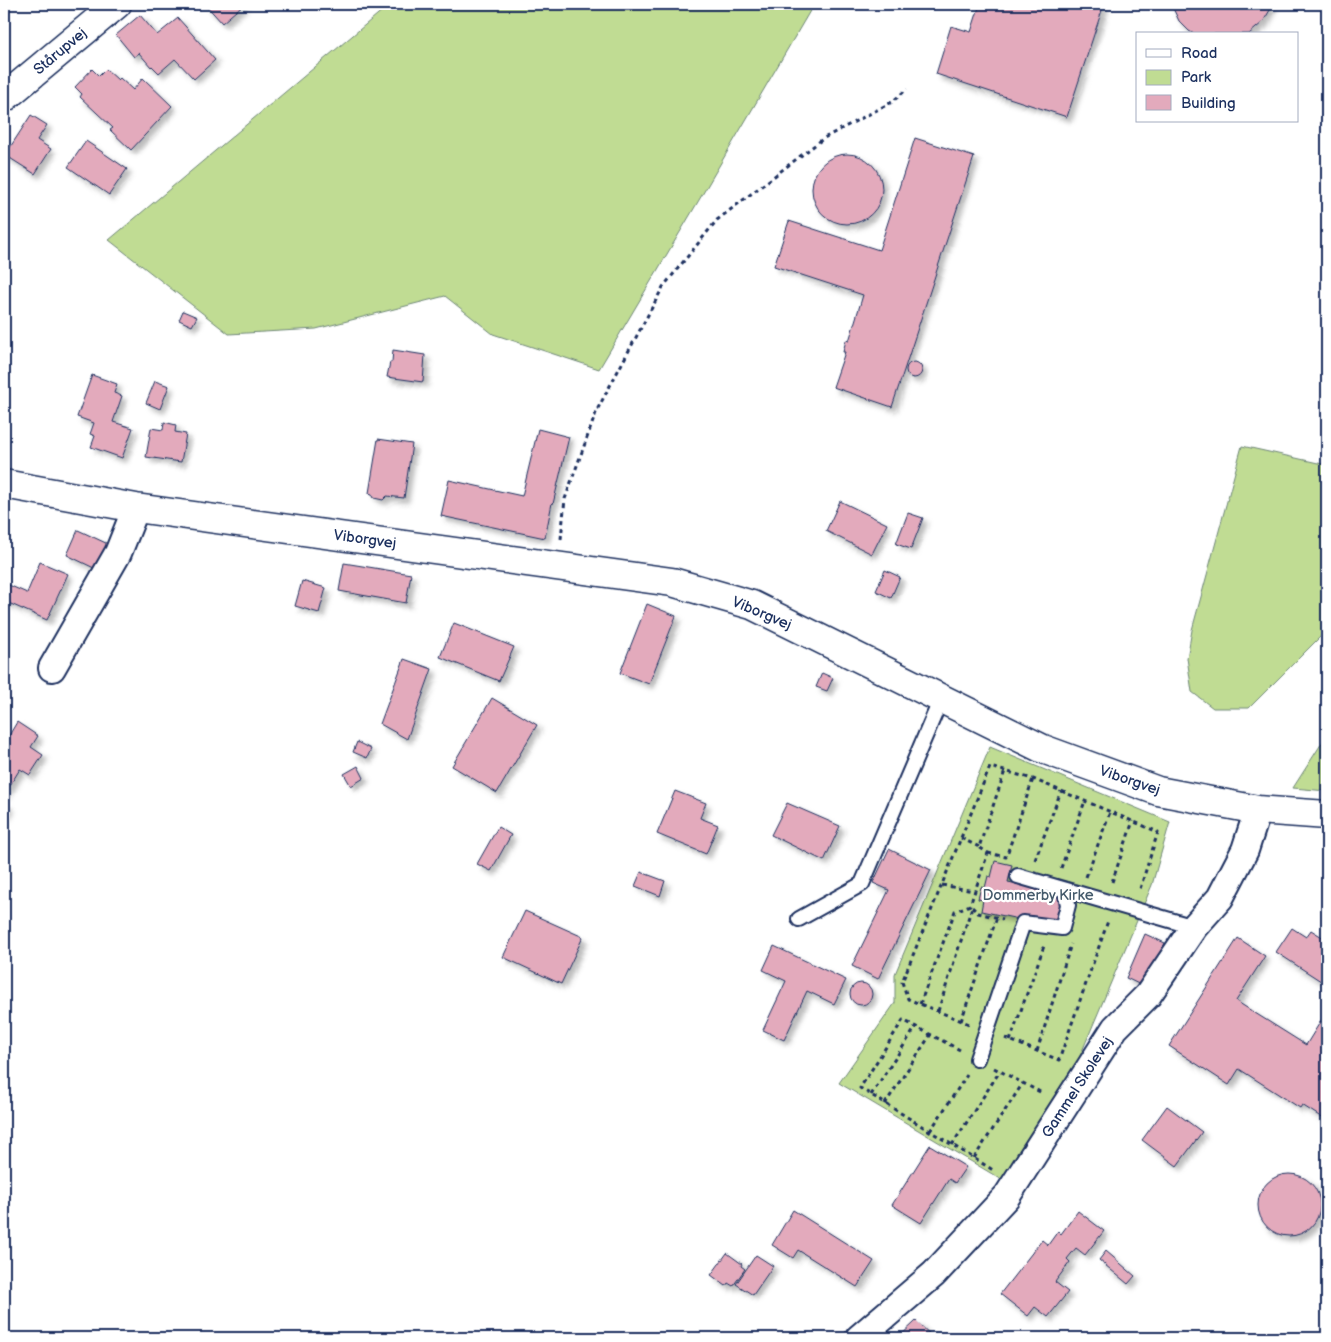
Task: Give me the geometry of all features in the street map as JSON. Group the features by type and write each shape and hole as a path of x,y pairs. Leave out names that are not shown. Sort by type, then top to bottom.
{"street":[{"name":"Stårupvej","path":"4,98 117,4"},
{"name":"Viborgvej","path":"4,484 136,508 672,582 752,606 1043,749 1158,791 1258,810 1327,815"},
{"path":"52,668 118,553 136,508"},
{"name":"Gammel Skolevej","path":"859,1338 934,1274 1007,1196 1115,1028 1148,995 1194,927 1220,898 1246,850 1258,810"}],"lane":[{"path":"799,920 862,884 941,699"},
{"path":"1018,876 1194,927"},
{"path":"977,1059 1023,923 1062,928 1068,905 1059,888"}],"path":[{"path":"559,566 565,499 598,410 663,287 717,220 824,138 892,102 907,89"},
{"path":"979,847 1005,772"},
{"path":"961,838 988,853 1006,857 1033,779"},
{"path":"1034,862 1061,791"},
{"path":"1059,888 1086,801"},
{"path":"1079,894 1110,812"},
{"path":"1106,902 1133,821"},
{"path":"938,1011 974,891 988,853"},
{"path":"942,885 974,891"},
{"path":"971,906 978,913 1023,923"},
{"path":"920,1004 955,911 971,906"},
{"path":"960,1021 997,917"},
{"path":"1010,1041 1051,926"},
{"path":"1037,1051 1072,942"},
{"path":"996,1172 860,1088 903,1020 1042,1094"},
{"path":"872,1095 916,1027"},
{"path":"885,1104 931,1034"},
{"path":"930,1131 977,1059"},
{"path":"952,1145 1000,1071"},
{"path":"974,1158 1022,1083"}],"green space":[{"path":"390,4 814,4 599,369 493,334 445,296 316,329 229,334 109,240"},
{"path":"1242,446 1327,465 1327,630 1249,708 1213,708 1192,692 1187,658 1192,630"},
{"path":"1327,735 1327,791 1293,788"},
{"name":"Dommerby Kirke","path":"990,747 1170,822 1152,885 1072,1075 1004,1181 839,1083 895,1003 895,974"}],"building":[{"path":"205,4 244,4 222,23"},
{"path":"980,4 1104,4 1067,117 936,74 951,26 971,32"},
{"path":"1171,4 1272,4 1263,22 1251,32 1191,32 1179,21"},
{"path":"140,15 157,35 178,18 215,60 194,79 175,59 159,73 139,53 134,57 116,35"},
{"path":"92,69 99,76 106,69 133,90 143,78 172,106 131,150 110,130 113,128 80,97 82,94 75,87"},
{"path":"31,115 47,125 37,140 51,149 35,174 5,155"},
{"path":"915,138 974,157 892,407 833,387 845,352 843,352 846,340 849,341 863,295 774,266 789,221 879,250"},
{"path":"86,141 127,169 109,195 68,167"},
{"path":"847,154 866,160 876,170 882,189 876,208 866,218 847,224 828,218 818,208 812,189 818,170 828,160"},
{"path":"183,311 197,317 192,326 179,320"},
{"path":"393,350 425,355 423,382 387,377 390,362 392,362"},
{"path":"911,362 917,362 922,367 920,376 911,378 906,373 906,367"},
{"path":"92,375 117,384 114,393 122,396 113,422 133,428 122,458 91,447 95,436 90,434 94,423 77,417"},
{"path":"155,381 169,386 160,409 146,403"},
{"path":"164,422 176,425 175,432 186,434 181,462 146,457 151,428 163,430"},
{"path":"538,429 569,437 545,538 441,516 449,480 522,496"},
{"path":"378,439 412,444 404,498 387,496 383,500 374,498 369,493"},
{"path":"840,501 887,524 872,554 826,531"},
{"path":"908,513 923,518 911,549 896,544"},
{"path":"78,530 108,544 96,569 67,555"},
{"path":"40,562 68,574 47,620 4,601 4,583 27,593"},
{"path":"344,563 411,574 406,603 339,591"},
{"path":"885,570 900,577 891,598 876,591"},
{"path":"302,581 326,588 319,613 295,606"},
{"path":"647,604 676,616 649,684 620,673"},
{"path":"454,623 514,647 499,681 440,657"},
{"path":"404,659 432,669 407,739 380,724"},
{"path":"822,673 833,678 827,691 816,687"},
{"path":"492,698 537,725 497,793 452,766"},
{"path":"17,722 38,736 31,747 43,755 30,775 20,769 4,795 4,741"},
{"path":"357,742 371,749 367,758 353,752"},
{"path":"358,766 364,778 351,786 344,774"},
{"path":"675,791 706,803 700,818 718,825 706,854 657,834"},
{"path":"4,803 10,807 4,817"},
{"path":"787,803 840,826 824,861 771,835"},
{"path":"498,827 511,835 491,871 477,864"},
{"path":"889,849 931,870 878,979 852,966 889,890 873,883"},
{"name":"Dommerby Kirke","path":"995,861 1012,865 1008,882 1060,893 1059,898 1065,900 1060,921 1051,919 1050,922 1028,921 981,911 983,900 978,899 981,887 985,888 988,876 991,877"},
{"path":"641,872 665,881 660,896 635,886"},
{"path":"525,911 583,937 561,984 503,957"},
{"path":"1292,928 1306,937 1311,930 1327,940 1327,985 1276,952"},
{"path":"1145,934 1165,943 1145,987 1126,978"},
{"path":"1238,938 1265,956 1236,1001 1306,1045 1327,1011 1327,1121 1302,1105 1300,1108 1239,1069 1229,1085 1169,1046"},
{"path":"774,946 846,980 834,1004 807,991 784,1040 763,1030 786,981 763,970"},
{"path":"857,983 865,983 872,990 872,998 865,1005 857,1005 850,998 850,990"},
{"path":"1167,1106 1202,1132 1177,1166 1142,1140"},
{"path":"930,1145 966,1167 955,1183 949,1179 921,1223 892,1205"},
{"path":"1289,1174 1306,1179 1311,1183 1315,1188 1320,1205 1315,1222 1311,1227 1306,1231 1289,1236 1272,1231 1267,1227 1263,1222 1258,1205 1263,1188 1267,1183 1272,1179"},
{"path":"793,1210 874,1261 857,1287 798,1250 793,1258 772,1245"},
{"path":"1078,1211 1104,1231 1085,1255 1076,1248 1067,1259 1070,1262 1055,1282 1068,1292 1048,1317 1035,1307 1028,1316 1000,1294 1042,1240 1048,1245 1058,1231 1061,1234"},
{"path":"1106,1251 1135,1276 1128,1284 1099,1260"},
{"path":"727,1253 742,1264 741,1266 745,1269 733,1286 728,1283 726,1286 711,1275"},
{"path":"756,1255 773,1266 753,1295 736,1284"},
{"path":"916,1321 934,1338 898,1338"}]}
